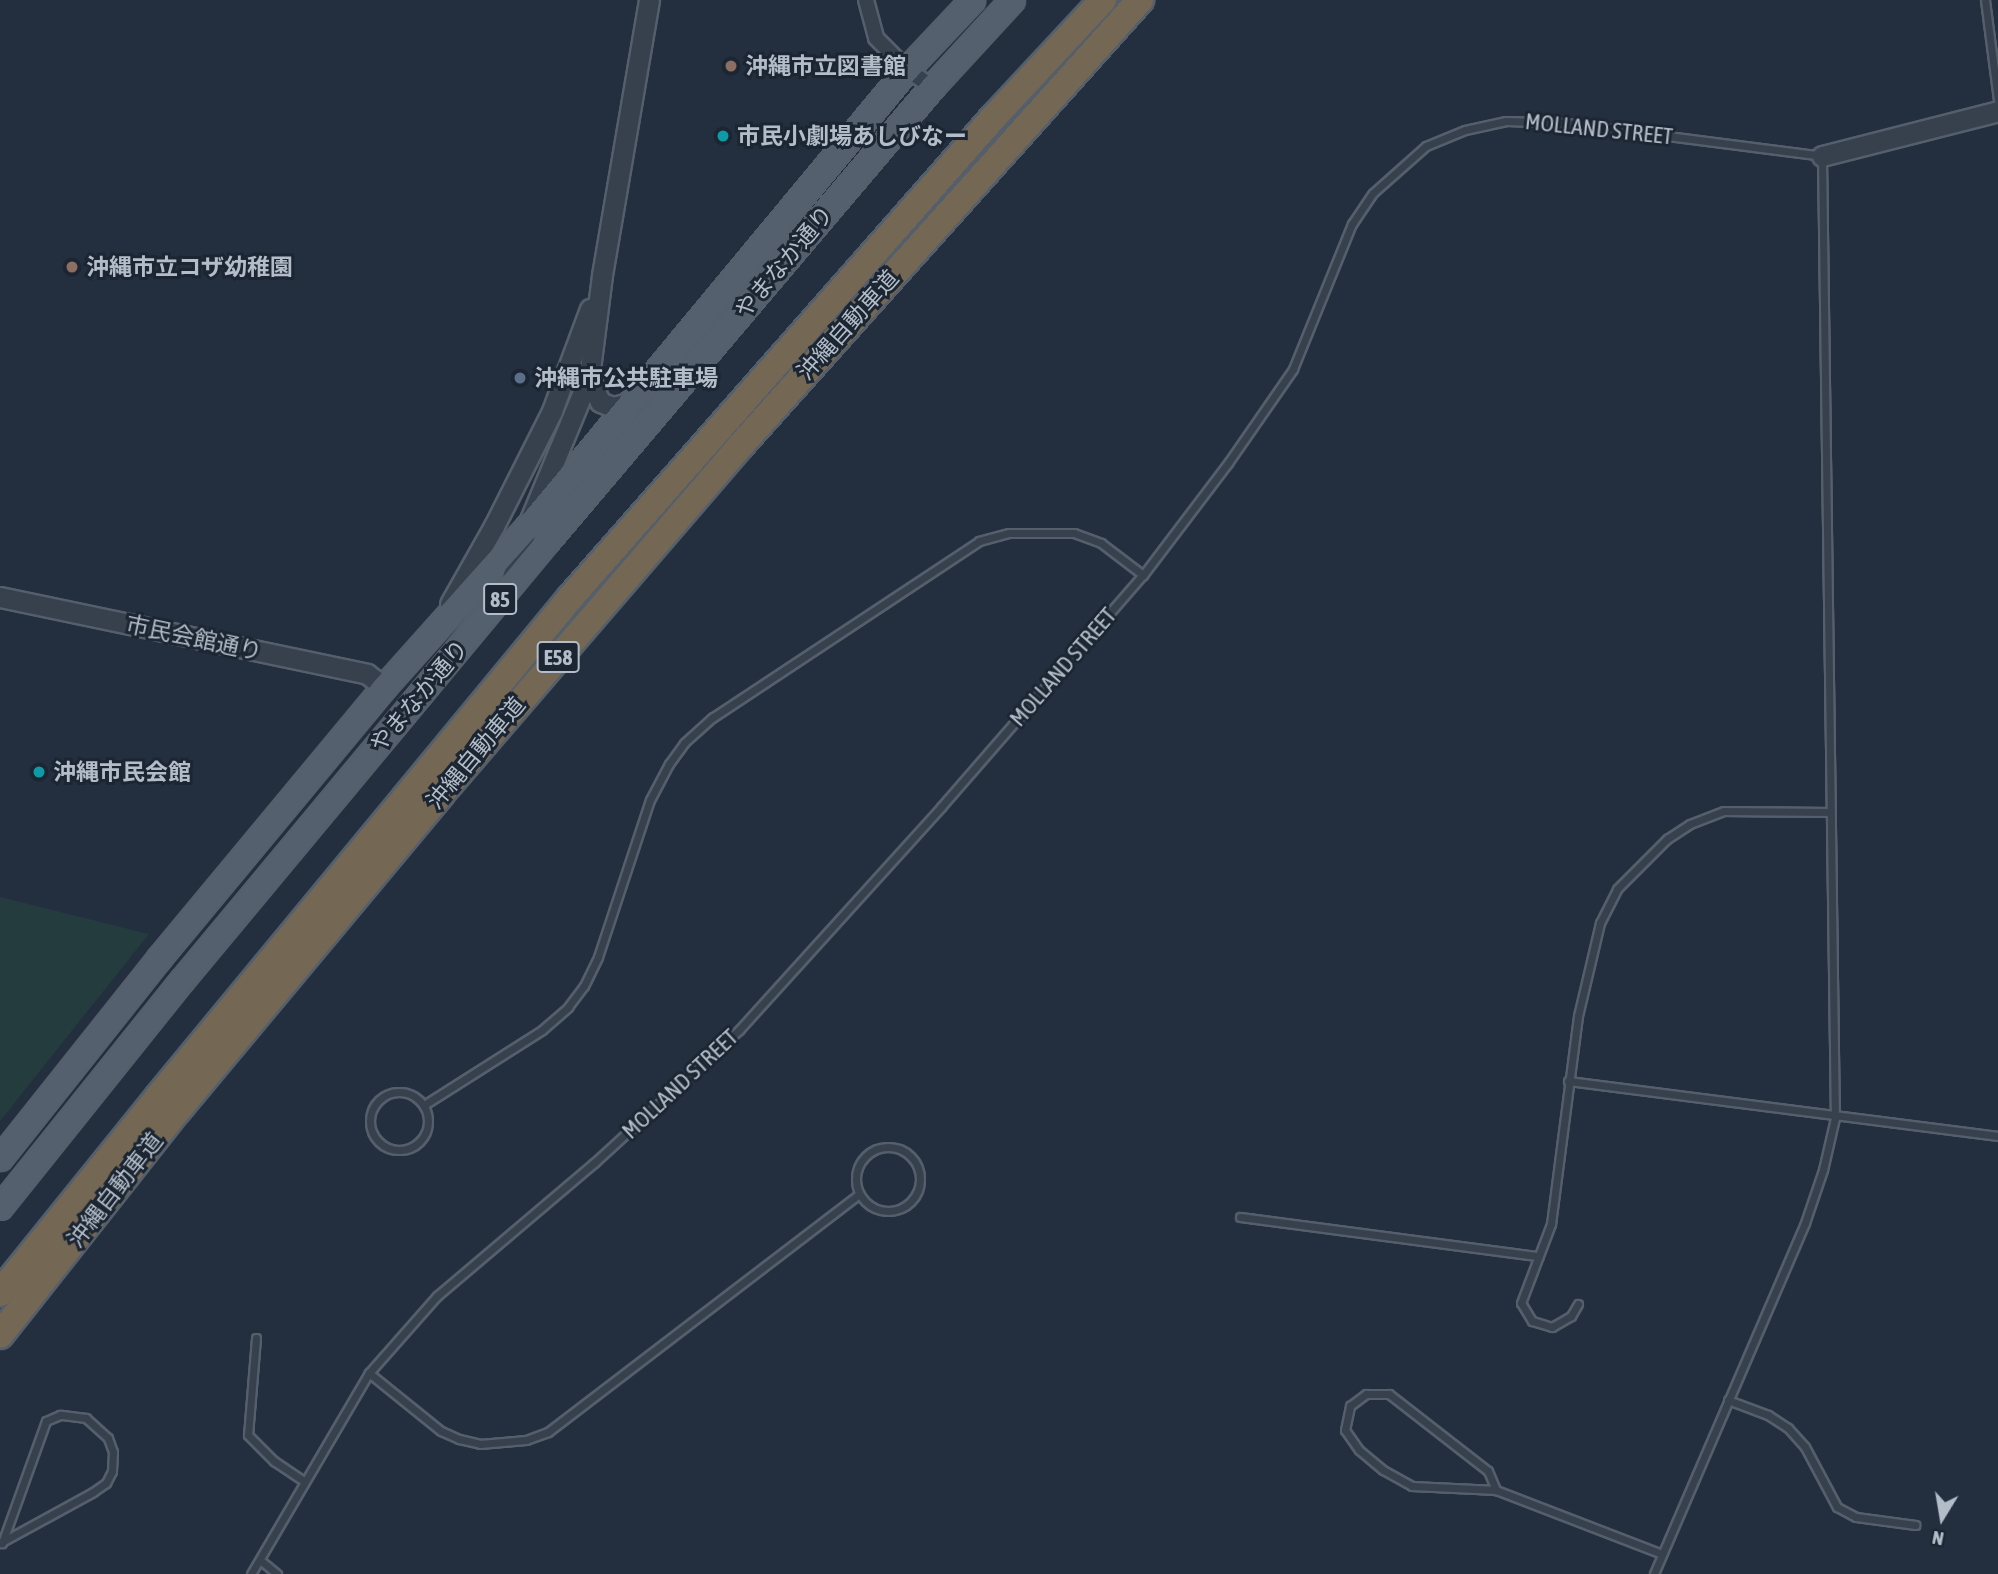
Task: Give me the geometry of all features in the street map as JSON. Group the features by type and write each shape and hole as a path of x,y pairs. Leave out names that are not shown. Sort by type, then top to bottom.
{"highway":[{"name":"沖縄自動車道","path":"0,1293 175,1076 571,597 993,118 1102,0"},
{"name":"沖縄自動車道","path":"0,1335 178,1110 449,785 741,444 1140,0"}],"main road":[{"name":"やまなか通り","path":"0,1158 159,958 384,687 518,541 907,69 972,0"},
{"name":"やまなか通り","path":"0,1207 182,980 603,475 932,88 1012,0"}],"street":[{"path":"508,589 518,541 589,377 602,275 649,0"},
{"path":"866,0 876,38 907,69 932,88"},
{"name":"MOLLAND STREET","path":"1822,156 1998,111"},
{"path":"436,629 495,526 552,411 602,275"},
{"path":"589,377 600,402 613,407 633,402"},
{"path":"495,526 518,541 540,539 574,496 603,475"},
{"name":"市民会館通り","path":"0,597 367,674 384,687"}],"lane":[{"path":"1985,0 1994,49 1998,100"},
{"name":"MOLLAND STREET","path":"251,1574 369,1373 437,1296 594,1163 739,1030 941,807 1143,575 1228,463 1293,369 1352,224 1373,193 1426,146 1465,130 1506,121 1566,123 1822,156"},
{"path":"1654,1574 1805,1223 1824,1170 1835,1118 1822,156"},
{"path":"424,1105 542,1030 568,1007 584,986 598,957 650,800 676,753 712,718 979,541 1009,533 1074,533 1101,543 1143,575"},
{"path":"1578,1304 1572,1316 1552,1327 1532,1321 1525,1315 1521,1303 1551,1224 1578,1016 1600,923 1616,889 1639,864 1690,824 1724,811 1829,812"},
{"path":"1568,1082 1835,1118 1998,1136"},
{"path":"410,1094 424,1105 428,1129 422,1140 411,1148 391,1150 376,1140 371,1130 370,1116 376,1102 386,1095 410,1094"},
{"path":"892,1147 913,1158 919,1171 920,1186 906,1206 881,1211 869,1206 859,1194 857,1169 870,1152 892,1147"},
{"path":"369,1373 441,1431 459,1439 480,1444 526,1440 548,1432 859,1194"},
{"path":"1240,1217 1538,1256"},
{"path":"256,1338 248,1435 274,1461 305,1482"},
{"path":"1496,1490 1488,1471 1389,1394 1366,1394 1349,1406 1345,1430 1364,1455 1383,1470 1412,1486 1496,1490 1662,1554"},
{"path":"1728,1399 1768,1415 1788,1428 1805,1447 1837,1507 1856,1517 1915,1525"},
{"path":"60,1415 86,1418 108,1438 113,1452 112,1471 106,1483 1,1543 46,1421 60,1415"},
{"path":"260,1560 277,1574"}],"green space":[{"path":"0,897 149,934 0,1121"}],"place":[{"name":"沖縄市立図書館","path":"731,66"},
{"name":"市民小劇場あしびなー","path":"723,136"},
{"name":"沖縄市立コザ幼稚園","path":"72,267"},
{"name":"沖縄市公共駐車場","path":"520,378"},
{"name":"沖縄市民会館","path":"39,772"}]}
